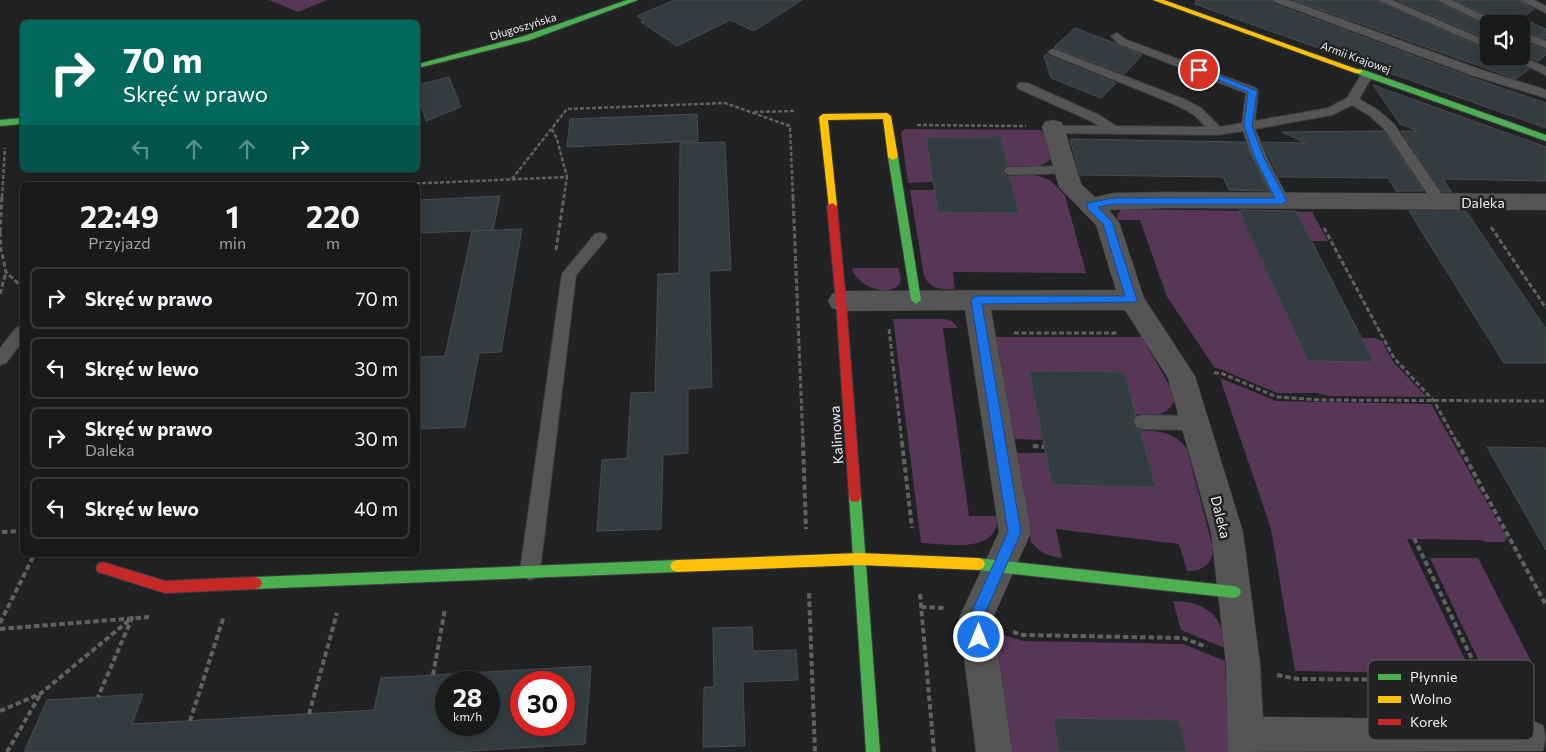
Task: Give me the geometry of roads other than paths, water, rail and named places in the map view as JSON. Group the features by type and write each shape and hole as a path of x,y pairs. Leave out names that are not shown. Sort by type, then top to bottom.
{"street":[{"name":"Długoszyńska","path":"420,66 470,56 578,22 634,0"},
{"name":"Armii Krajowej","path":"1157,0 1546,138"},
{"name":"Kalinowa","path":"873,752 841,301 823,117 887,116 916,300"},
{"path":"0,123 20,121"},
{"name":"Daleka","path":"1054,128 1070,187 1107,222 1132,300 1181,376 1227,532 1243,664 1246,743"},
{"name":"Daleka","path":"1090,206 1114,201 1546,202"},
{"path":"976,300 1015,532 976,618 994,752"},
{"path":"841,301 1132,300"},
{"path":"103,568 165,587 860,559 916,560 1000,565 1234,592"},
{"path":"1246,743 1416,740"}],"lane":[{"path":"1279,0 1475,72 1546,94"},
{"path":"1383,0 1480,42"},
{"path":"1442,0 1480,17"},
{"path":"1525,0 1546,10"},
{"path":"1117,36 1123,42 1252,91 1248,126 1260,158 1282,201"},
{"path":"1530,38 1546,45"},
{"path":"1054,52 1180,102 1197,111 1217,131"},
{"path":"1530,64 1546,71"},
{"path":"1054,128 1114,131 1217,131 1248,126 1332,111 1352,100 1367,75"},
{"path":"1022,86 1095,118 1114,131"},
{"path":"1352,100 1374,113 1390,127 1440,202"},
{"path":"1011,171 1066,170"},
{"path":"530,571 569,274 600,238"},
{"path":"0,359 20,334"},
{"path":"1142,422 1195,423"}]}
